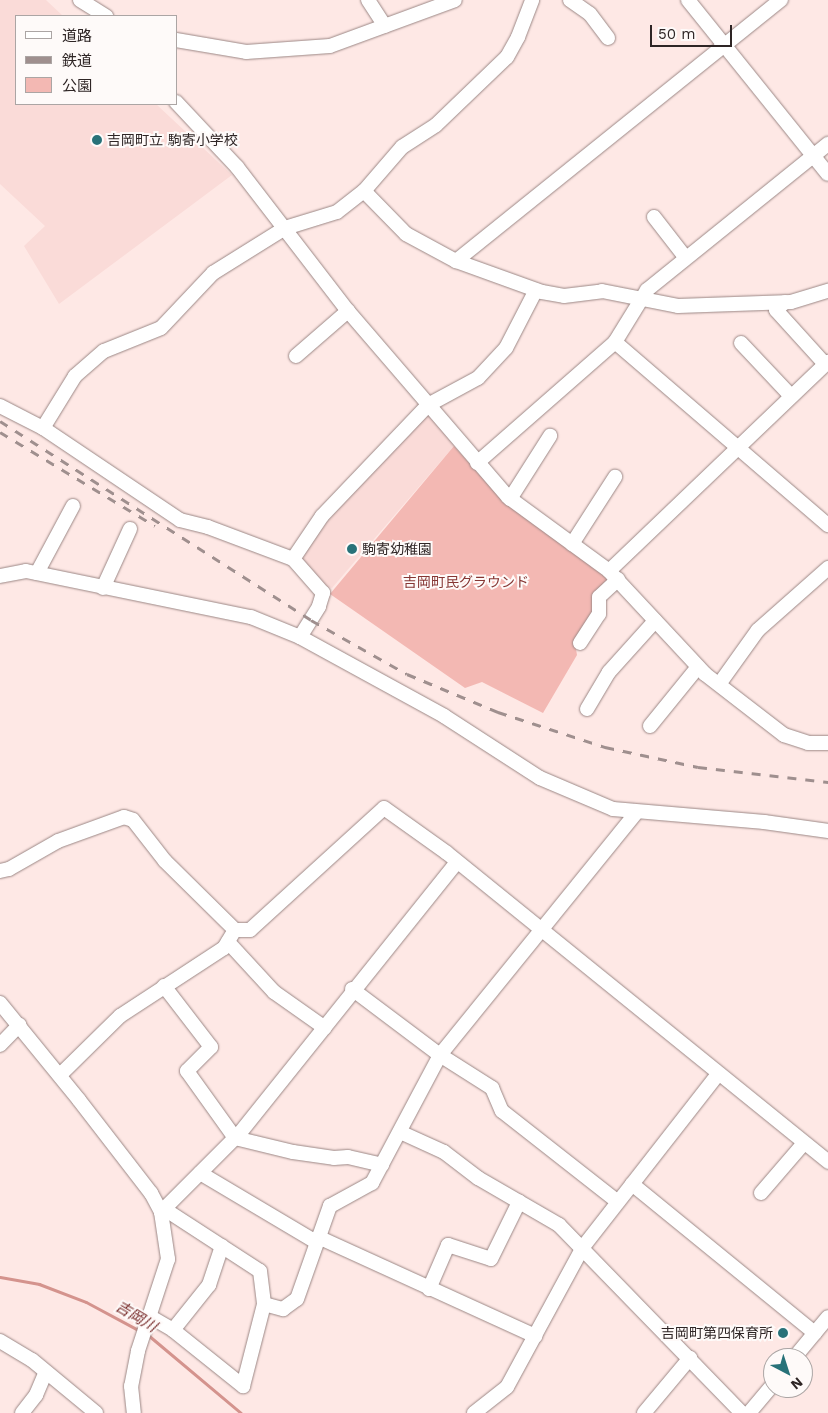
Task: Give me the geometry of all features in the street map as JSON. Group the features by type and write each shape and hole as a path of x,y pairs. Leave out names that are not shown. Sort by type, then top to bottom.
{"street":[{"path":"80,0 100,15"},
{"path":"368,0 385,26"},
{"path":"178,40 246,52 330,46 455,0"},
{"path":"43,428 75,376 104,351 161,328 213,273 285,228 337,212 364,191 402,147 436,125 507,57 532,0"},
{"path":"570,0 590,14 608,38"},
{"path":"688,0 828,174"},
{"path":"456,261 781,0"},
{"path":"178,104 237,167 348,312 510,499 614,575 698,667 720,682 784,735 808,743 828,743"},
{"path":"477,463 615,342 639,299 685,257 828,144"},
{"path":"364,191 406,234 456,261 536,290 564,296 602,291 678,306 785,302 828,291"},
{"path":"654,217 685,257"},
{"path":"293,559 322,516 428,405 478,378 506,348 536,290"},
{"path":"580,644 599,614 599,597 614,575 737,447 827,363 776,310 785,302"},
{"path":"296,356 348,312"},
{"path":"615,342 828,525"},
{"path":"741,343 791,396"},
{"path":"0,406 43,428 180,520 208,527 293,559 323,593 319,606 300,637"},
{"path":"510,499 550,436"},
{"path":"572,544 615,477"},
{"path":"36,573 73,506"},
{"path":"103,588 130,529"},
{"path":"720,682 758,630 828,568"},
{"path":"0,576 26,571 250,617 300,637 444,716 540,778 576,796 636,812 764,822 828,831"},
{"path":"587,709 609,672 655,621"},
{"path":"650,726 698,667"},
{"path":"60,1075 120,1016 224,948 231,936 250,930 384,808 457,862 540,928 828,1162"},
{"path":"264,1304 283,1309 297,1299 330,1206 372,1183 440,1055 540,928 636,812"},
{"path":"0,871 9,869 58,840 124,817 133,820 165,861 231,936 274,992 325,1028"},
{"path":"161,1212 236,1138 325,1028 352,989 457,862"},
{"path":"164,986 211,1047 187,1071 236,1138 293,1152 334,1158 348,1157 382,1165"},
{"path":"352,989 440,1055 492,1088 502,1111 618,1202"},
{"path":"0,1003 60,1075 151,1193 161,1212 168,1259 138,1351 130,1386 134,1413"},
{"path":"0,1045 19,1025"},
{"path":"474,1413 506,1387 583,1247 718,1074"},
{"path":"400,1132 444,1152 478,1178 559,1225 583,1247 742,1413"},
{"path":"761,1193 804,1142"},
{"path":"200,1173 317,1239 535,1336"},
{"path":"632,1184 815,1333"},
{"path":"429,1289 448,1245 492,1259 519,1202"},
{"path":"148,1318 173,1330 243,1386 264,1304 260,1271 169,1212 161,1212"},
{"path":"173,1330 209,1285 222,1246"},
{"path":"802,1348 827,1320"},
{"path":"0,1341 46,1372 96,1413"},
{"path":"644,1413 690,1358"},
{"path":"22,1413 36,1395 46,1372"},
{"path":"749,1413 763,1396"}],"shaded area":[{"name":"吉岡町立 駒寄小学校","path":"0,0 46,0 62,15 15,15 15,105 157,105 232,175 59,304 24,246 45,226 0,184"},
{"path":"426,416 433,417 454,446 332,588 324,585 302,566 301,556 341,504"}],"green space":[{"name":"吉岡町民グラウンド","path":"454,446 501,499 609,578 595,614 575,643 577,655 543,713 482,682 465,688 330,594"}],"waterway":[{"name":"吉岡川","path":"0,1277 39,1284 86,1302 140,1331"},
{"name":"吉岡川","path":"148,1335 241,1413"}],"railway":[{"path":"0,421 311,620 407,674 498,712 605,747 698,767 828,782"},
{"path":"0,432 155,526"}],"place":[{"name":"吉岡町立 駒寄小学校","path":"97,140"},
{"name":"駒寄幼稚園","path":"352,549"},
{"name":"吉岡町第四保育所","path":"783,1333"}]}
